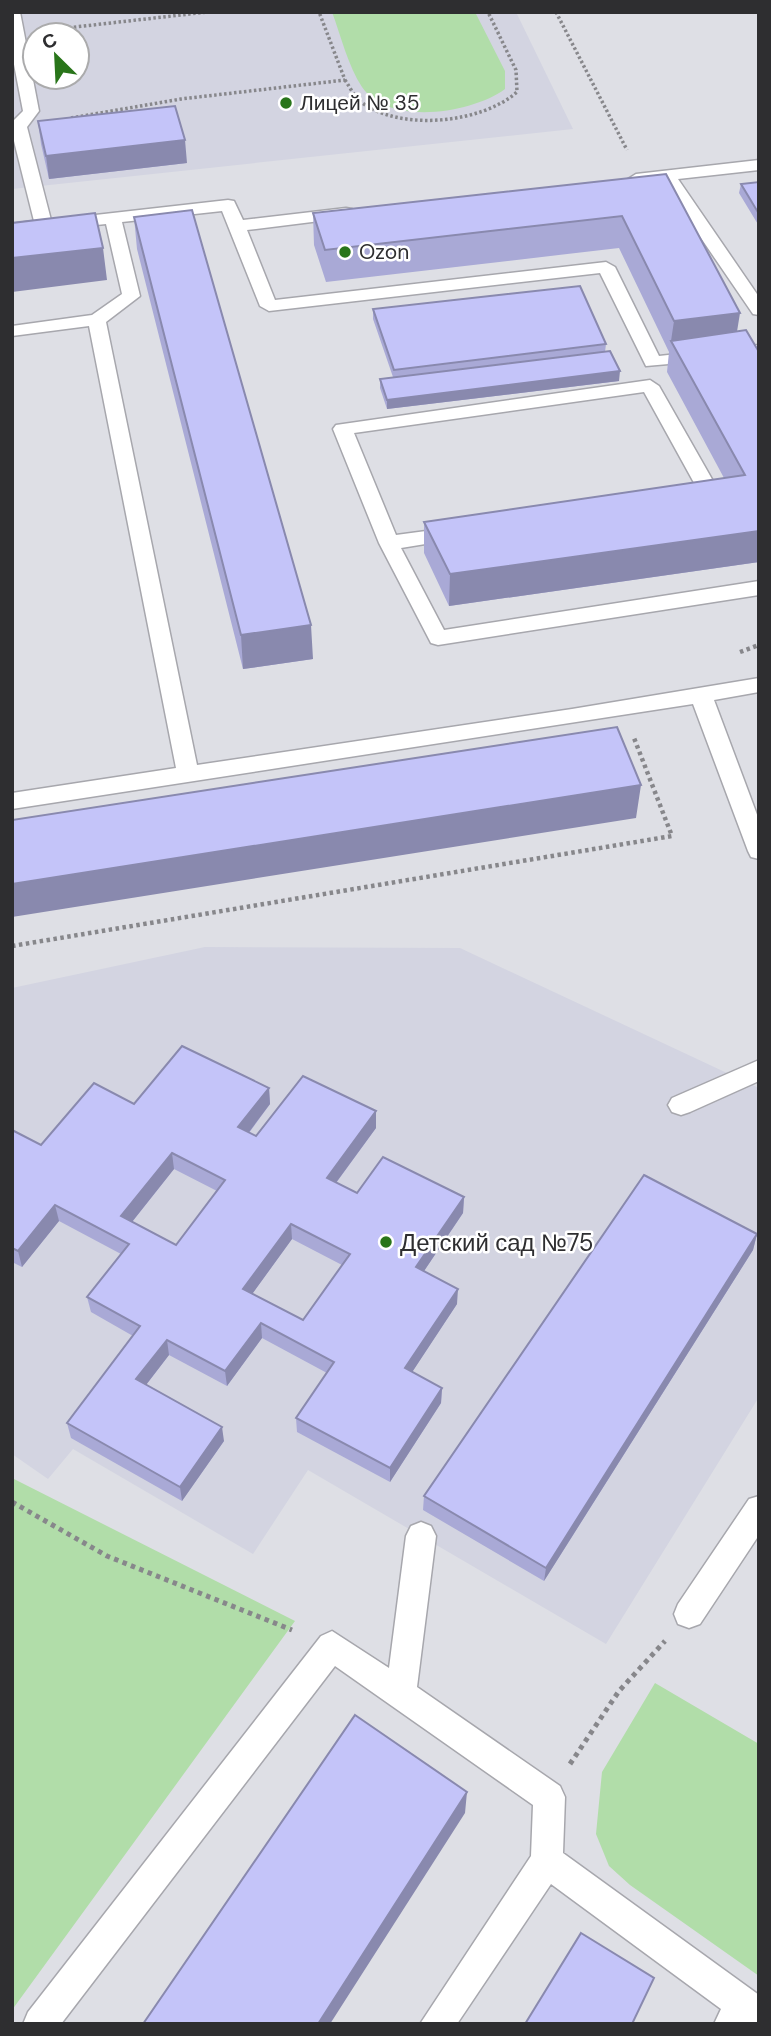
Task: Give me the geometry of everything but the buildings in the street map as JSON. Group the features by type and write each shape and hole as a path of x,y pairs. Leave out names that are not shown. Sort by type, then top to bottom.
{"lane":[{"path":"12,12 31,111 15,127 44,226"},
{"path":"615,182 759,165"},
{"path":"667,176 759,310"},
{"path":"12,229 228,205 269,306 606,267 653,362 759,350"},
{"path":"237,226 358,212"},
{"path":"12,331 97,320 131,296 113,219"},
{"path":"97,320 188,775"},
{"path":"671,501 712,495 650,386 344,429 389,543 438,638 759,588"},
{"path":"389,543 469,531"},
{"path":"12,801 759,685"},
{"path":"701,695 754,822 759,851"},
{"path":"681,1105 759,1070"},
{"path":"689,1614 759,1509"},
{"path":"401,1693 421,1536"},
{"path":"40,2024 332,1646 548,1797 547,1861 437,2024"},
{"path":"547,1861 744,2014"}],"path":[{"path":"16,34 207,12"},
{"path":"319,12 345,80 361,102 406,118 432,120 472,116 500,106 517,92 516,70 488,12"},
{"path":"556,12 642,179"},
{"path":"15,127 181,99 345,80"},
{"path":"12,946 672,836 633,736"},
{"path":"12,1503 107,1556 332,1646"},
{"path":"548,1797 619,1691 689,1614"}],"shaded area":[{"name":"Лицей № 35","path":"12,12 516,12 573,129 12,189"},
{"name":"Детский сад №75","path":"205,947 460,948 759,1088 759,1397 606,1644 308,1470 253,1554 73,1449 48,1479 12,1454 12,988"}],"green space":[{"path":"332,12 475,12 505,71 505,89 473,104 453,109 411,112 391,108 375,100 357,79"},
{"path":"12,1478 295,1621 12,2010"},
{"path":"655,1683 759,1744 759,1976 630,1885 609,1866 596,1834 602,1772"}],"place":[{"name":"Лицей № 35","path":"286,103"},
{"name":"Ozon","path":"345,252"},
{"name":"Детский сад №75","path":"386,1242"}]}
